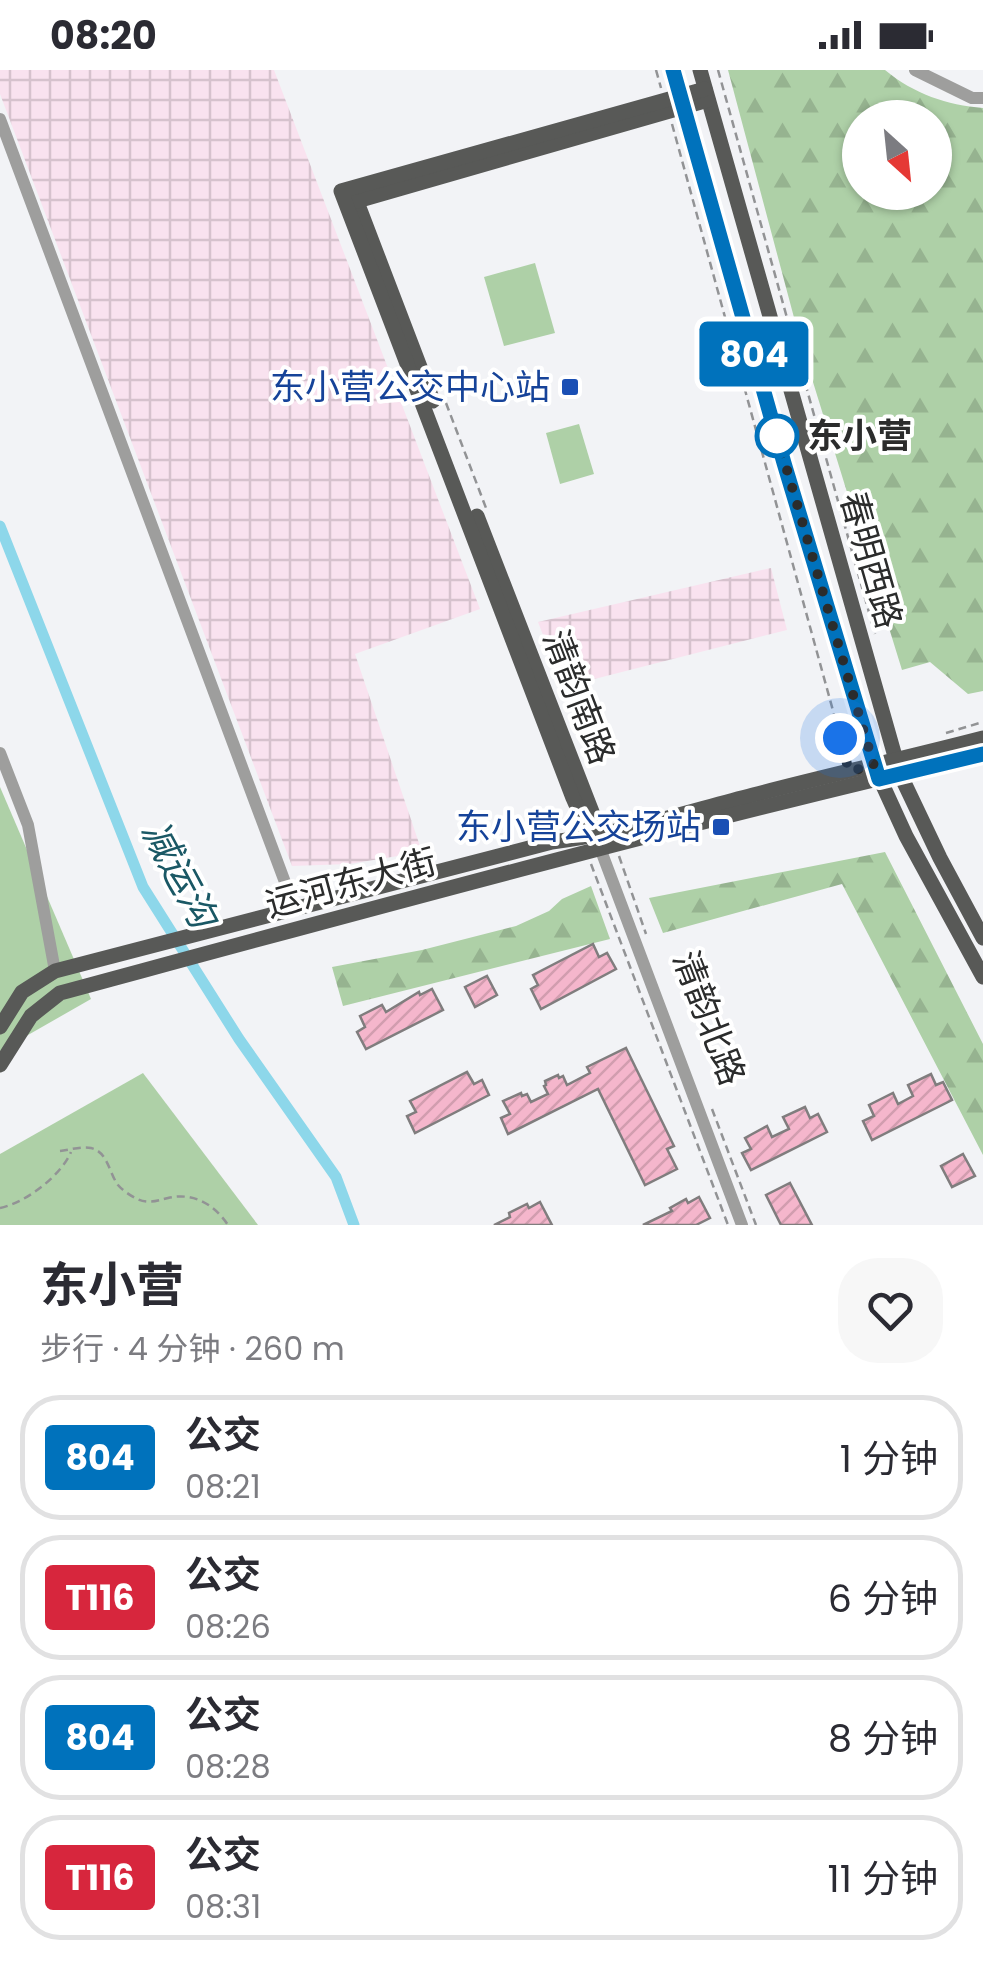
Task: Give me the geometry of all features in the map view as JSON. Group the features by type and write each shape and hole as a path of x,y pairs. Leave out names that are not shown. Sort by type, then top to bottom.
{"main road":[{"name":"春明西路","path":"673,70 677,105 876,772 906,836 983,977"},
{"name":"春明西路","path":"700,70 898,767 983,938"},
{"name":"清韵南路","path":"598,843 573,798 351,198 707,94"},
{"name":"运河东大街","path":"898,767 983,738"},
{"name":"运河东大街","path":"0,1027 22,992 54,972 552,842 598,843 876,772 983,754"},
{"name":"运河东大街","path":"0,1065 31,1016 60,992 849,771 876,772"}],"street":[{"path":"915,70 972,98 983,98"},
{"path":"0,120 295,908"},
{"path":"0,753 28,825 54,972"},
{"name":"清韵北路","path":"598,843 742,1225"}],"path":[{"path":"654,90 661,88 656,70"},
{"name":"春明西路","path":"718,70 876,637"},
{"path":"677,105 849,771"},
{"path":"441,392 490,518"},
{"name":"清韵北路","path":"598,843 650,945"},
{"name":"清韵北路","path":"598,843 728,1225"},
{"name":"清韵北路","path":"708,1100 756,1225"},
{"path":"60,1151 87,1147 100,1152 118,1186 132,1197 146,1202 173,1197 205,1202 219,1211 228,1225"},
{"path":"0,1208 24,1200 59,1170 72,1150"}],"shaded area":[{"path":"0,70 274,70 480,609 355,654 422,852 349,864 292,866 0,94"},
{"path":"771,568 787,630 563,687 538,622"}],"green space":[{"path":"728,70 885,70 907,86 942,100 842,100 842,210 952,210 952,103 983,108 983,691 968,694 930,662 902,670 800,340"},
{"path":"535,263 555,333 504,346 484,277"},
{"path":"579,424 594,474 560,484 546,433"},
{"path":"0,787 91,999 0,1051"},
{"path":"885,852 983,1044 983,1155 842,884 663,933 649,898"},
{"path":"591,886 610,939 343,1006 332,967 516,926"},
{"path":"143,1073 258,1225 0,1225 0,1154"}],"building":[{"path":"593,944 599,957 607,953 616,969 541,1009 531,989 538,985 533,975"},
{"path":"487,976 497,995 475,1007 465,987"},
{"path":"432,989 443,1010 366,1049 357,1032 365,1027 360,1016 382,1005 386,1012 419,992 420,995"},
{"path":"626,1048 674,1146 667,1149 677,1169 645,1185 598,1089 508,1134 501,1118 510,1114 503,1101 521,1093 527,1094 531,1102 548,1094 545,1081 558,1075 563,1076 567,1085 590,1073 587,1067"},
{"path":"467,1072 474,1084 482,1080 489,1095 415,1133 407,1116 416,1112 410,1101"},
{"path":"931,1074 936,1085 943,1082 952,1100 872,1140 863,1121 874,1116 869,1105 893,1093 898,1104 913,1096 908,1085"},
{"path":"805,1107 810,1118 818,1114 827,1132 751,1170 742,1153 751,1149 745,1138 767,1126 772,1137 789,1129 783,1117"},
{"path":"963,1154 975,1176 952,1187 941,1166"},
{"path":"790,1183 812,1225 781,1225 766,1195"},
{"path":"699,1197 710,1218 696,1225 643,1225 672,1211 670,1208 686,1199 688,1203"},
{"path":"540,1202 552,1225 494,1225 527,1204 529,1208"}],"waterway":[{"name":"减运沟","path":"0,526 143,887 239,1039 336,1177 354,1225"}],"bus line":[{"name":"804","path":"673,70 784,463 879,779 983,754"}],"place":[{"name":"东小营公交中心站","path":"570,387"},
{"name":"东小营","path":"777,436"},
{"name":"东小营公交场站","path":"721,827"}],"route":[{"path":"777,436 874,766 849,771 840,738"}]}
